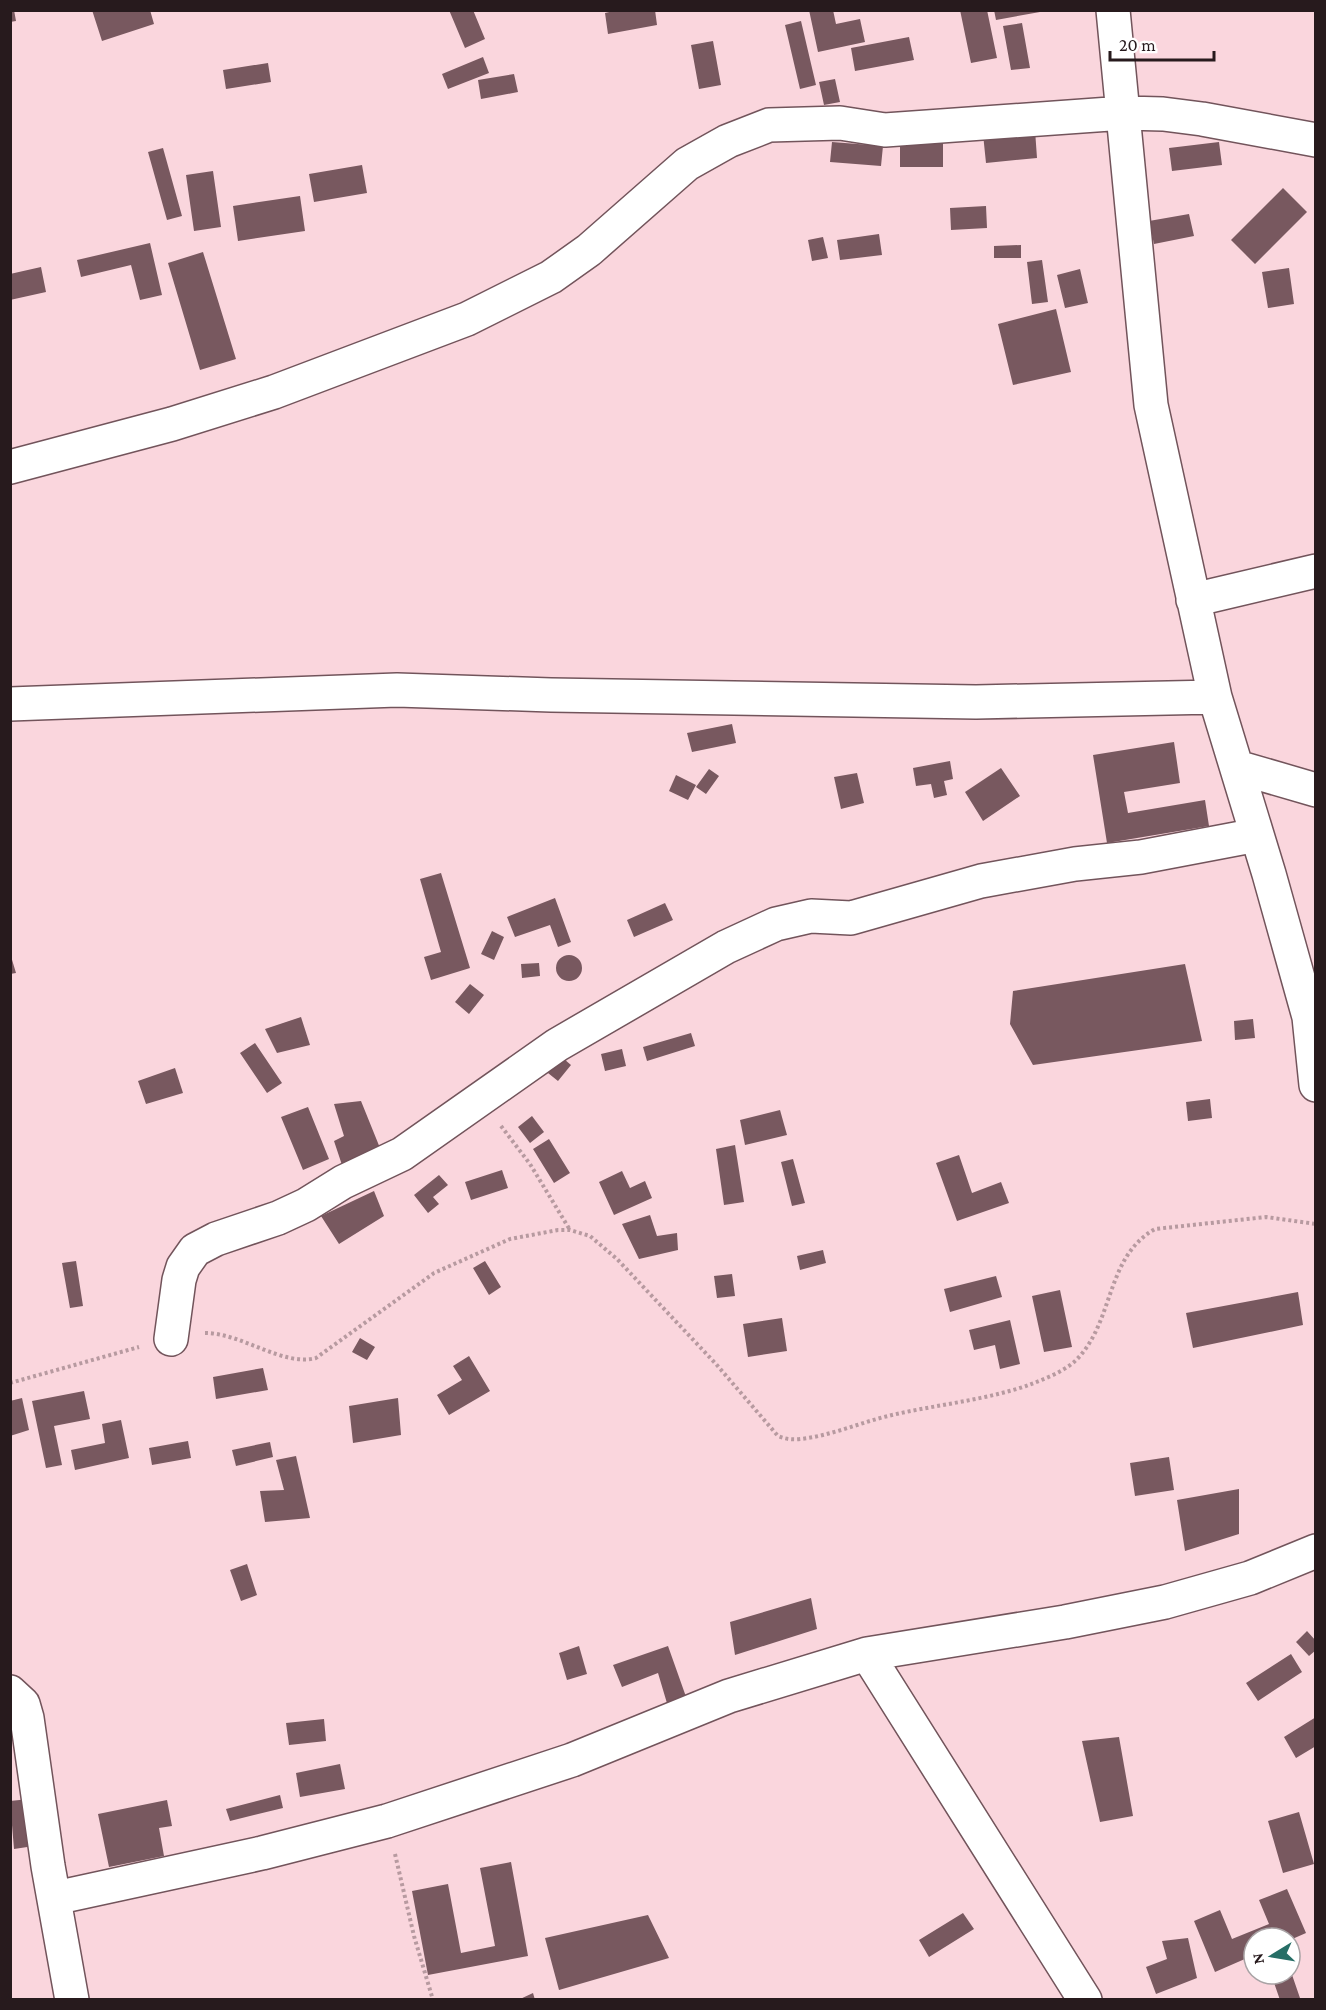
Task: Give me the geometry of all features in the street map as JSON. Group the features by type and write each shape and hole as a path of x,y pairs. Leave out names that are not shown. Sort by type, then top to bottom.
{"street":[{"path":"1113,10 1151,405 1215,698 1309,1017 1316,1085"},
{"path":"10,467 172,424 274,392 467,320 551,277 589,250 687,164 728,141 769,126 840,123 885,130 1124,113 1163,114 1202,119 1316,140"},
{"path":"1192,600 1316,571"},
{"path":"10,704 397,690 551,695 976,702 1215,698"},
{"path":"1237,767 1316,790"},
{"path":"171,1339 179,1280 183,1267 195,1250 216,1239 278,1218 306,1205 343,1182 402,1154 557,1045 726,947 776,924 811,916 851,918 981,881 1075,864 1141,857 1257,835"},
{"path":"55,1898 262,1853 387,1821 572,1760 729,1696 867,1654 1065,1622 1165,1602 1250,1578 1316,1551"},
{"path":"867,1654 1085,2000"},
{"path":"10,1692 23,1704 27,1718 48,1866 72,2000"}],"path":[{"path":"480,1098 530,1164 570,1230"},
{"path":"10,1383 197,1333 215,1333 301,1361 316,1358 434,1273 510,1239 570,1230 590,1236 617,1259 716,1364 778,1436 791,1439 811,1437 888,1416 1025,1386 1060,1371 1075,1361 1092,1339 1101,1321 1115,1277 1129,1251 1144,1235 1155,1229 1266,1217 1316,1224"},
{"path":"387,1821 414,1936 433,2000"}],"building":[{"path":"10,10 14,10 16,21 10,22"},
{"path":"92,10 150,10 154,24 102,41"},
{"path":"449,10 473,10 485,39 465,48"},
{"path":"618,10 655,10 657,25 608,34 605,13"},
{"path":"809,10 833,10 836,24 860,19 865,42 818,52"},
{"path":"960,10 987,10 997,58 971,63"},
{"path":"994,10 1040,10 1040,12 996,20"},
{"path":"801,21 816,85 800,89 785,25"},
{"path":"1022,23 1030,68 1011,70 1003,26"},
{"path":"909,37 914,60 855,71 851,48"},
{"path":"713,41 721,85 699,89 691,45"},
{"path":"483,57 489,73 448,89 442,74"},
{"path":"268,63 271,82 226,89 223,70"},
{"path":"514,74 518,92 481,99 478,80"},
{"path":"835,79 840,102 824,105 819,82"},
{"path":"1035,130 1037,158 986,163 983,134"},
{"path":"832,142 883,146 881,166 830,162"},
{"path":"900,142 943,142 943,167 900,167"},
{"path":"1219,142 1222,165 1172,171 1169,148"},
{"path":"163,148 182,216 167,220 148,152"},
{"path":"362,165 367,193 314,202 309,174"},
{"path":"213,171 221,227 194,231 186,175"},
{"path":"1283,188 1307,212 1255,264 1231,240"},
{"path":"300,196 305,231 238,241 233,206"},
{"path":"986,206 987,228 951,230 950,208"},
{"path":"1189,214 1194,236 1154,244 1149,221"},
{"path":"879,234 882,255 840,260 837,240"},
{"path":"823,237 828,258 812,261 808,240"},
{"path":"150,243 162,295 140,300 131,265 81,277 77,260"},
{"path":"1021,245 1021,258 994,258 994,246"},
{"path":"203,252 236,359 200,370 168,263"},
{"path":"1042,260 1048,302 1032,304 1027,262"},
{"path":"41,267 46,292 10,300 10,274"},
{"path":"1289,268 1294,304 1268,308 1262,272"},
{"path":"1080,269 1088,303 1065,308 1057,275"},
{"path":"1056,309 1071,372 1013,385 998,324"},
{"path":"732,724 736,743 692,752 687,733"},
{"path":"1174,742 1180,783 1124,792 1128,813 1205,800 1209,826 1107,843 1093,755"},
{"path":"950,761 953,779 944,781 947,795 934,798 931,784 916,786 913,768"},
{"path":"1001,768 1020,796 983,821 965,792"},
{"path":"709,769 719,776 706,794 696,787"},
{"path":"857,773 864,803 841,809 834,777"},
{"path":"676,775 696,785 688,800 669,791"},
{"path":"441,873 470,968 431,980 424,957 441,952 420,879"},
{"path":"555,898 571,942 558,947 550,925 515,937 507,917"},
{"path":"665,903 673,920 634,937 627,920"},
{"path":"492,931 504,937 494,960 481,954"},
{"path":"10,953 16,973 10,974"},
{"path":"569,955 578,959 582,968 578,977 569,981 560,977 556,968 560,959"},
{"path":"539,963 540,976 522,978 521,964"},
{"path":"1185,964 1202,1041 1033,1065 1010,1024 1013,991"},
{"path":"470,984 484,995 469,1014 455,1002"},
{"path":"301,1017 310,1045 277,1053 265,1029"},
{"path":"1253,1019 1255,1038 1235,1040 1234,1021"},
{"path":"691,1033 695,1046 647,1061 643,1047"},
{"path":"255,1043 282,1083 267,1093 240,1053"},
{"path":"622,1049 626,1066 605,1071 601,1054"},
{"path":"557,1053 571,1065 558,1081 543,1069"},
{"path":"175,1068 183,1093 146,1104 138,1081"},
{"path":"1210,1099 1212,1118 1188,1121 1186,1102"},
{"path":"361,1101 380,1148 342,1165 334,1141 344,1136 334,1104"},
{"path":"308,1107 329,1159 303,1170 281,1117"},
{"path":"780,1110 787,1135 745,1145 740,1120"},
{"path":"532,1116 544,1132 530,1143 518,1127"},
{"path":"549,1139 570,1173 554,1183 533,1149"},
{"path":"735,1145 744,1202 724,1205 716,1149"},
{"path":"959,1155 972,1193 1001,1182 1009,1203 957,1221 936,1163"},
{"path":"793,1159 805,1203 792,1206 781,1162"},
{"path":"502,1170 508,1188 471,1200 465,1182"},
{"path":"622,1171 630,1188 645,1181 652,1198 614,1215 599,1182"},
{"path":"439,1175 448,1185 433,1197 439,1204 428,1213 414,1195"},
{"path":"374,1191 384,1216 339,1244 321,1216"},
{"path":"650,1215 657,1236 677,1233 678,1250 639,1259 622,1224"},
{"path":"823,1250 826,1263 800,1270 797,1256"},
{"path":"76,1261 83,1306 70,1308 62,1263"},
{"path":"485,1261 501,1287 489,1295 473,1268"},
{"path":"732,1274 735,1296 717,1298 714,1276"},
{"path":"996,1276 1002,1297 950,1312 944,1289"},
{"path":"1060,1290 1072,1347 1044,1352 1032,1296"},
{"path":"1298,1292 1303,1325 1193,1348 1186,1313"},
{"path":"782,1318 787,1351 748,1357 743,1324"},
{"path":"1010,1320 1020,1364 1000,1369 995,1345 974,1350 969,1330"},
{"path":"360,1338 375,1347 367,1360 352,1352"},
{"path":"469,1356 490,1391 449,1415 437,1395 462,1380 453,1366"},
{"path":"263,1368 268,1390 216,1399 213,1377"},
{"path":"84,1391 90,1419 54,1426 62,1465 46,1468 32,1401"},
{"path":"22,1398 29,1430 10,1436 10,1401"},
{"path":"398,1398 401,1435 353,1443 349,1406"},
{"path":"121,1420 129,1458 75,1470 71,1450 105,1443 102,1424"},
{"path":"188,1441 191,1458 152,1465 149,1448"},
{"path":"270,1442 273,1457 236,1466 232,1450"},
{"path":"296,1456 310,1518 265,1522 260,1491 284,1490 276,1460"},
{"path":"1169,1457 1174,1490 1135,1496 1130,1463"},
{"path":"1239,1489 1239,1534 1185,1551 1177,1500"},
{"path":"247,1564 257,1595 241,1601 230,1570"},
{"path":"811,1598 817,1629 735,1655 730,1622"},
{"path":"1307,1631 1316,1641 1316,1650 1309,1656 1296,1642"},
{"path":"579,1646 587,1674 567,1680 559,1653"},
{"path":"668,1646 690,1708 669,1710 658,1673 622,1687 613,1665"},
{"path":"1291,1654 1302,1672 1258,1701 1246,1683"},
{"path":"1316,1717 1316,1746 1296,1758 1284,1737"},
{"path":"324,1719 326,1741 289,1745 286,1723"},
{"path":"1119,1737 1133,1816 1100,1822 1082,1741"},
{"path":"340,1764 345,1789 300,1797 296,1773"},
{"path":"280,1795 283,1808 230,1821 226,1809"},
{"path":"29,1799 34,1846 14,1849 10,1801"},
{"path":"167,1800 172,1826 159,1828 164,1856 109,1867 98,1814"},
{"path":"1299,1812 1314,1864 1283,1873 1268,1821"},
{"path":"511,1862 528,1956 428,1975 412,1891 448,1884 461,1953 495,1946 480,1868"},
{"path":"1287,1889 1306,1933 1302,1935 1302,1926 1264,1926 1269,1924 1259,1900"},
{"path":"1220,1910 1232,1939 1242,1935 1242,1960 1215,1972 1194,1921"},
{"path":"963,1913 974,1929 929,1957 919,1940"},
{"path":"648,1915 669,1958 559,1990 545,1938"},
{"path":"1188,1938 1197,1978 1156,1994 1146,1967 1167,1959 1162,1941"},
{"path":"1275,1986 1296,1986 1300,1998 1280,2000"},
{"path":"533,1993 535,2000 518,2000"}]}
